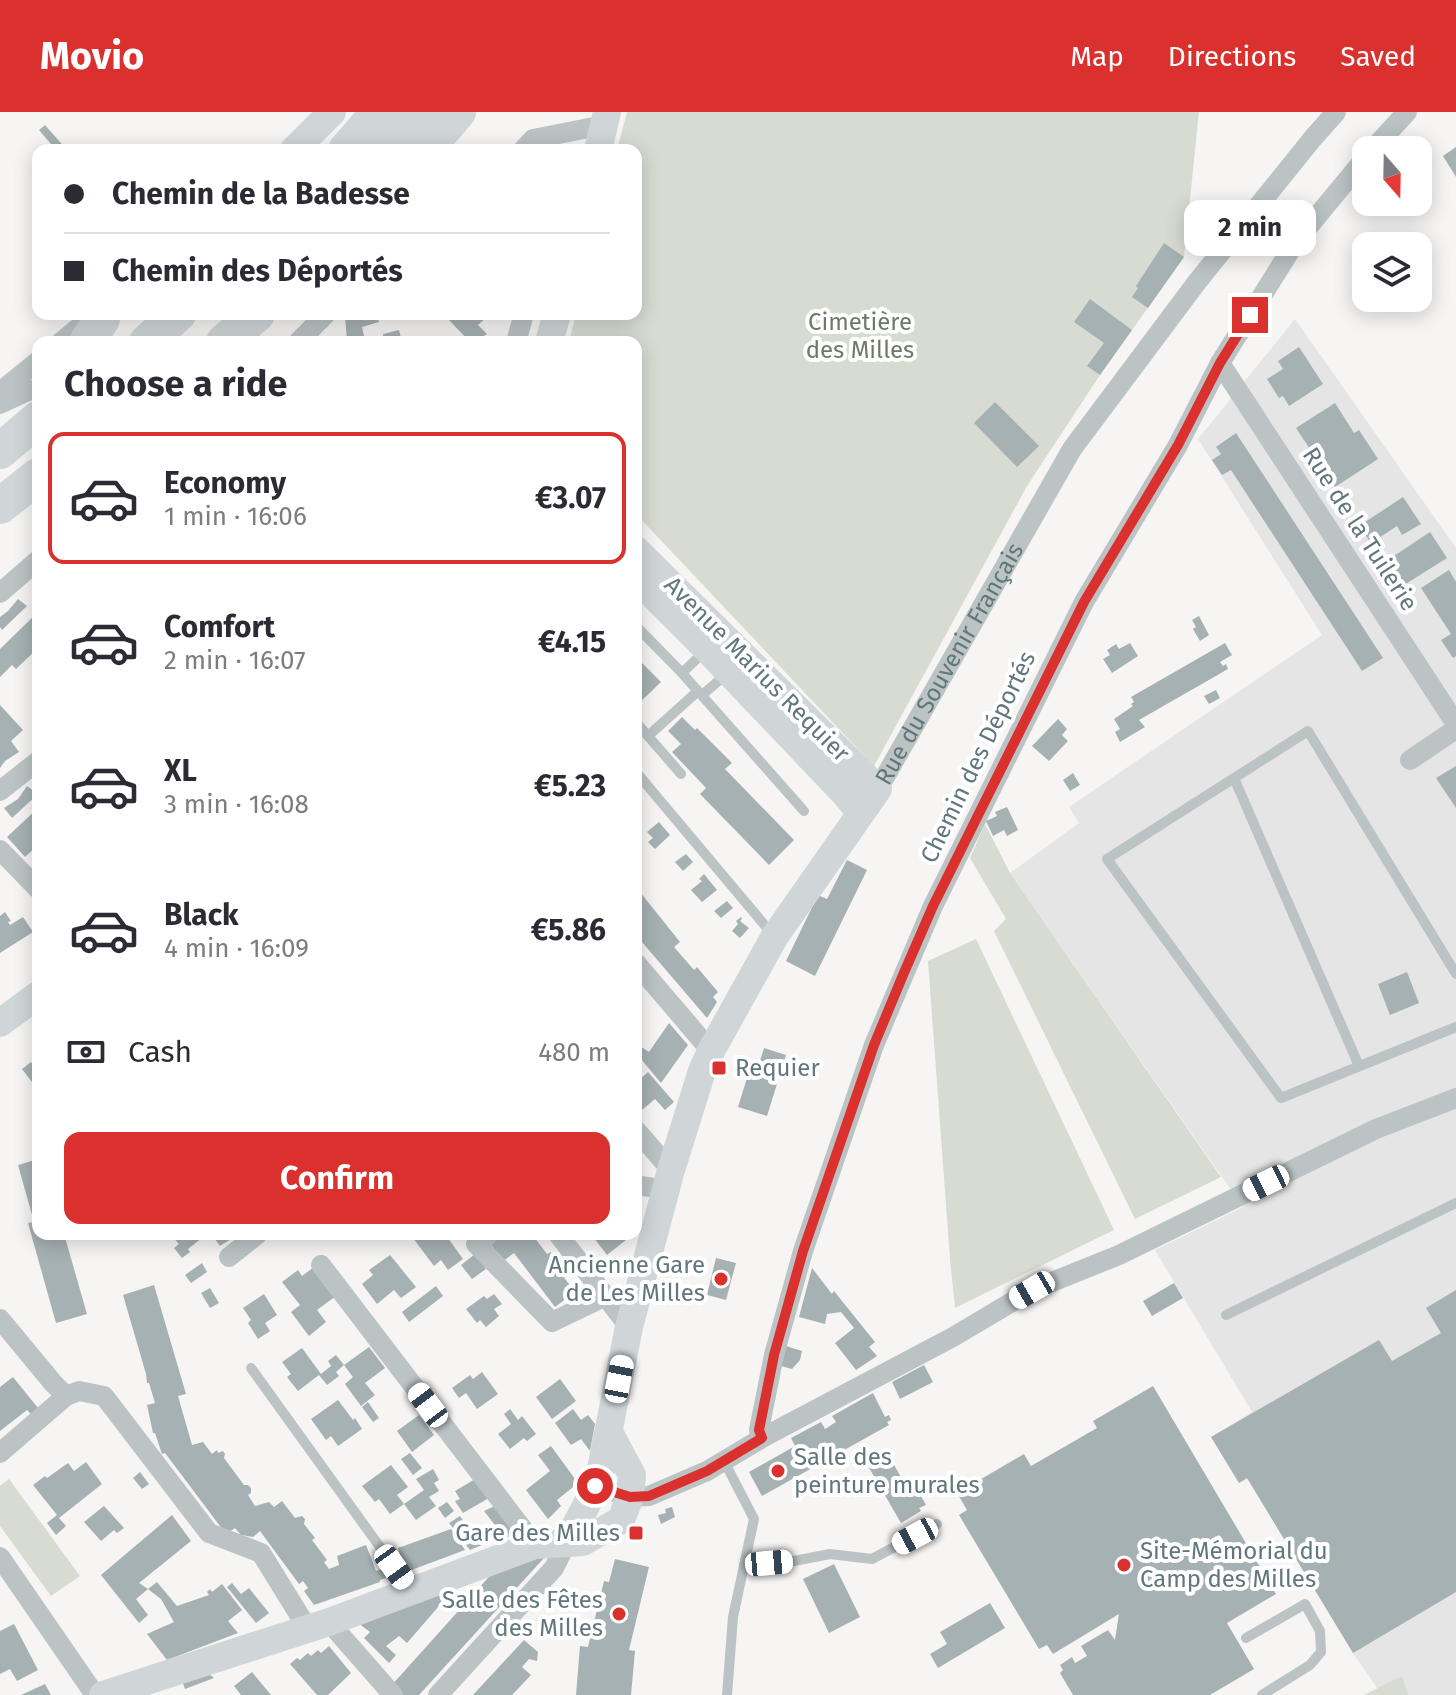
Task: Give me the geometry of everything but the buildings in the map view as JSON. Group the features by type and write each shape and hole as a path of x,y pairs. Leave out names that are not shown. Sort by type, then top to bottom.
{"highway":[{"path":"351,144 379,112"},
{"path":"395,144 421,112"},
{"path":"430,144 458,112"},
{"path":"154,336 171,320"},
{"path":"204,336 222,320"},
{"path":"231,336 250,320"},
{"path":"0,451 32,424"},
{"path":"0,470 32,445"},
{"path":"0,506 32,481"}],"street":[{"path":"300,144 332,112"},
{"name":"Rue du Souvenir Français","path":"567,1542 595,1486 629,1327 669,1180 711,1051 775,936 878,789 1072,449 1197,282 1336,112"},
{"path":"1385,136 1407,112"},
{"path":"528,144 533,139 603,129"},
{"name":"Chemin des Déportés","path":"762,1438 759,1430 774,1355 803,1251 874,1045 933,906 1084,602 1178,445 1220,363 1295,243 1352,174"},
{"path":"304,336 320,320"},
{"path":"68,336 83,324 101,326"},
{"name":"Rue de la Tuilerie","path":"1220,363 1456,726 1410,760"},
{"path":"0,392 32,366"},
{"path":"0,404 32,390"},
{"name":"Avenue Marius Requier","path":"642,557 714,642"},
{"path":"0,593 32,565"},
{"name":"Avenue Marius Requier","path":"642,583 714,642 878,789"},
{"name":"Avenue Marius Requier","path":"737,664 860,812"},
{"path":"0,791 32,766"},
{"path":"0,850 32,883"},
{"path":"642,970 711,1051"},
{"path":"0,1023 32,999"},
{"path":"595,1486 631,1486 647,1482 672,1485 707,1471 762,1438 953,1337 1032,1290 1119,1255 1376,1129 1456,1098"},
{"path":"642,1139 669,1180 642,1184"},
{"path":"229,1257 250,1240"},
{"path":"481,1240 476,1244 552,1322 606,1296"},
{"path":"563,1240 629,1327"},
{"path":"321,1265 535,1545"},
{"path":"0,1319 66,1396"},
{"path":"0,1453 66,1396 79,1391 104,1396 209,1533 261,1553 318,1625 393,1695"},
{"path":"103,1695 318,1625 535,1545 583,1542 621,1520 631,1486 609,1432"},
{"path":"438,1695 554,1568 567,1542"},
{"path":"0,1557 95,1695"}],"lane":[{"path":"642,632 804,811"},
{"path":"682,673 714,642"},
{"path":"648,736 737,664"},
{"path":"642,729 681,774"},
{"path":"1456,974 1308,731 1107,859 1281,1098 1456,1027"},
{"path":"1234,778 1359,1066"},
{"path":"642,779 775,936"},
{"path":"1226,1315 1456,1203"},
{"path":"251,1368 412,1592"},
{"path":"724,1461 754,1519 733,1617 727,1695"},
{"path":"744,1565 830,1554 872,1559 937,1524"},
{"path":"1246,1638 1305,1604 1320,1631 1321,1652 1310,1665 1262,1695"}],"shaded area":[{"path":"1295,319 1456,548 1456,1695 1382,1695 1353,1653 1248,1479 1239,1483 1211,1437 1252,1412 1155,1250 1243,1207 1010,873 1079,823 1069,807 1322,635 1198,439"}],"green space":[{"name":"Cimetière des Milles","path":"627,112 1199,112 1184,257 1100,375 1027,486 874,766 642,520 642,336 570,336 574,320 642,320 642,144 619,144"},
{"path":"985,824 1010,873 1221,1177 1135,1219 994,931 1006,919 970,858"},
{"path":"976,939 1114,1230 955,1308 928,961"},
{"path":"9,1479 80,1576 51,1596 0,1526 0,1486"},
{"path":"1402,1676 1408,1695 1364,1695"}],"place":[{"name":"Requier","path":"719,1068"},
{"name":"Ancienne Gare de Les Milles","path":"721,1279"},
{"name":"Salle des peinture murales","path":"778,1471"},
{"name":"Gare des Milles","path":"636,1533"},
{"name":"Site-Mémorial du Camp des Milles","path":"1124,1565"},
{"name":"Salle des Fêtes des Milles","path":"619,1614"}],"route":[{"path":"595,1486 630,1497 649,1496 707,1471 762,1438 759,1430 774,1355 803,1251 874,1045 903,975 933,906 1084,602 1178,445 1220,363 1250,315"}]}
